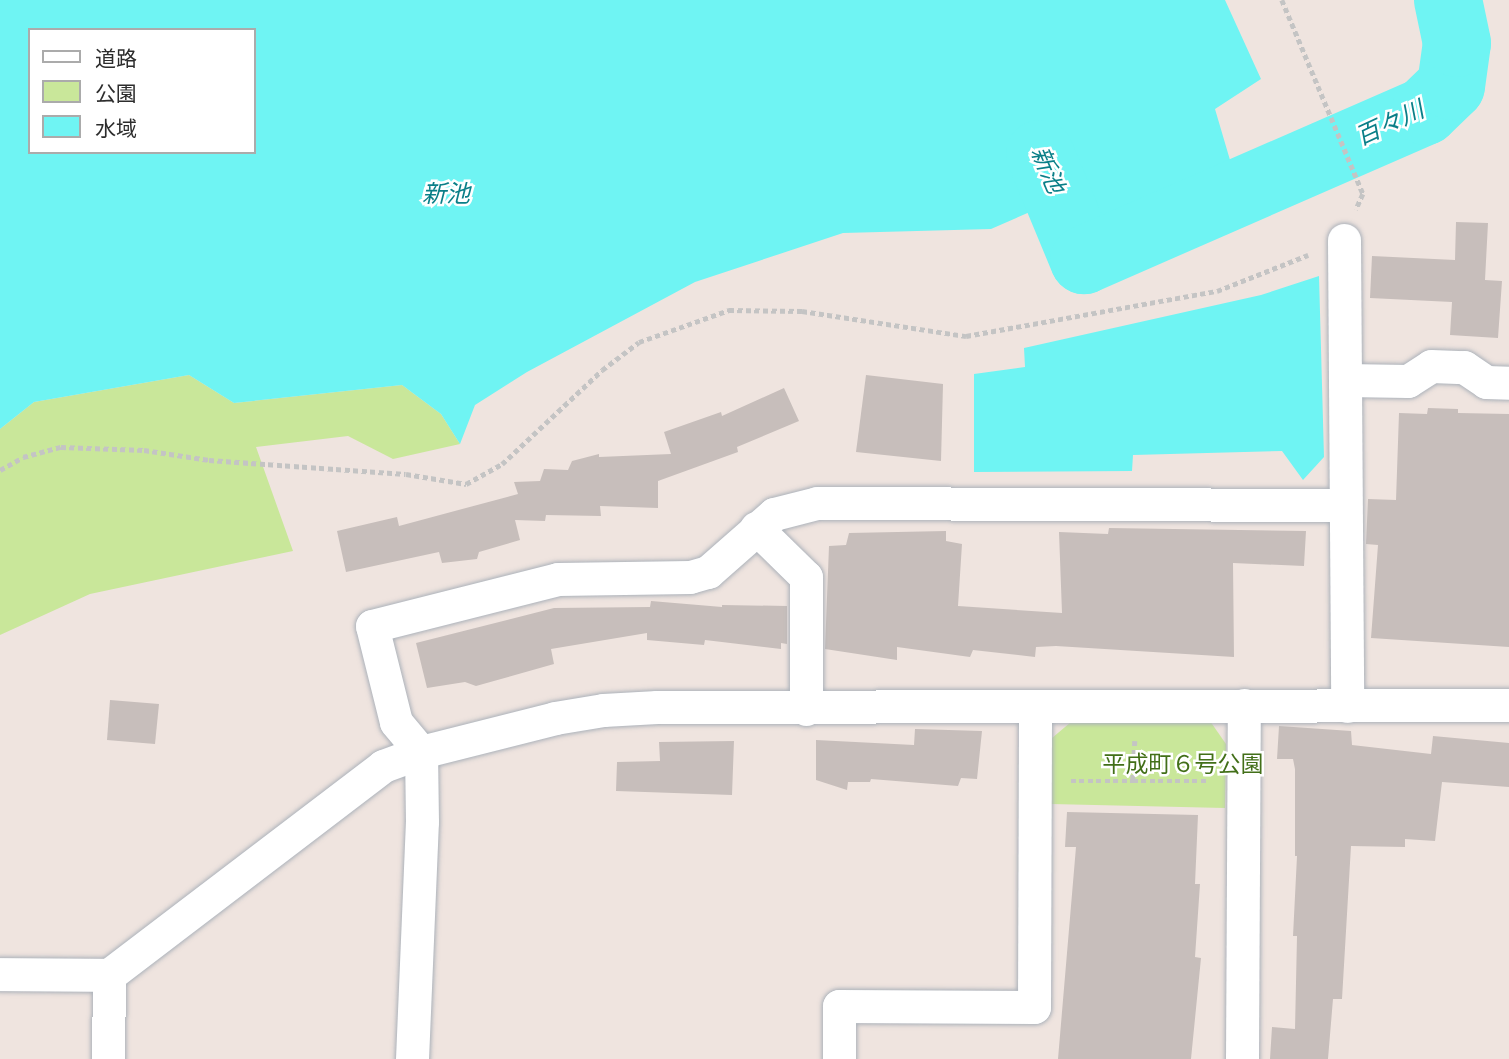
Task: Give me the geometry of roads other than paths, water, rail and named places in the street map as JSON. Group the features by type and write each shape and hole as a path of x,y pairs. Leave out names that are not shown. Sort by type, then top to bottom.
{"street":[{"path":"1344,240 1347,706"},
{"path":"1345,380 1408,381 1431,366 1464,368 1486,382 1509,383"},
{"path":"412,1059 421,835 421,751 397,722 372,626 558,579 690,577 708,572 774,513 817,503 1345,505"},
{"path":"756,528 806,577 806,709"},
{"path":"1242,1059 1244,705"},
{"path":"0,974 109,975 383,766 421,751 555,718 603,710 657,707 806,709 1509,705"},
{"path":"839,1059 839,1006 1034,1007 1035,706"},
{"path":"108,1059 109,975"}],"water":[{"name":"新池","path":"0,0 1225,0 1261,79 1215,109 1230,160 1060,251 1039,208 991,229 843,233 695,282 527,372 475,405 460,444 441,414 402,385 234,403 189,375 34,402 0,429"},
{"path":"1319,276 1324,457 1303,480 1282,451 1133,455 1132,471 974,472 974,374 1025,367 1024,348 1261,295"}],"waterway":[{"name":"新池","path":"1040,154 1084,260 1425,111 1451,86 1457,43 1448,0"}],"water label":[{"name":"百々川","path":"1390,124"}],"park label":[{"name":"平成町６号公園","path":"1183,764"}]}
